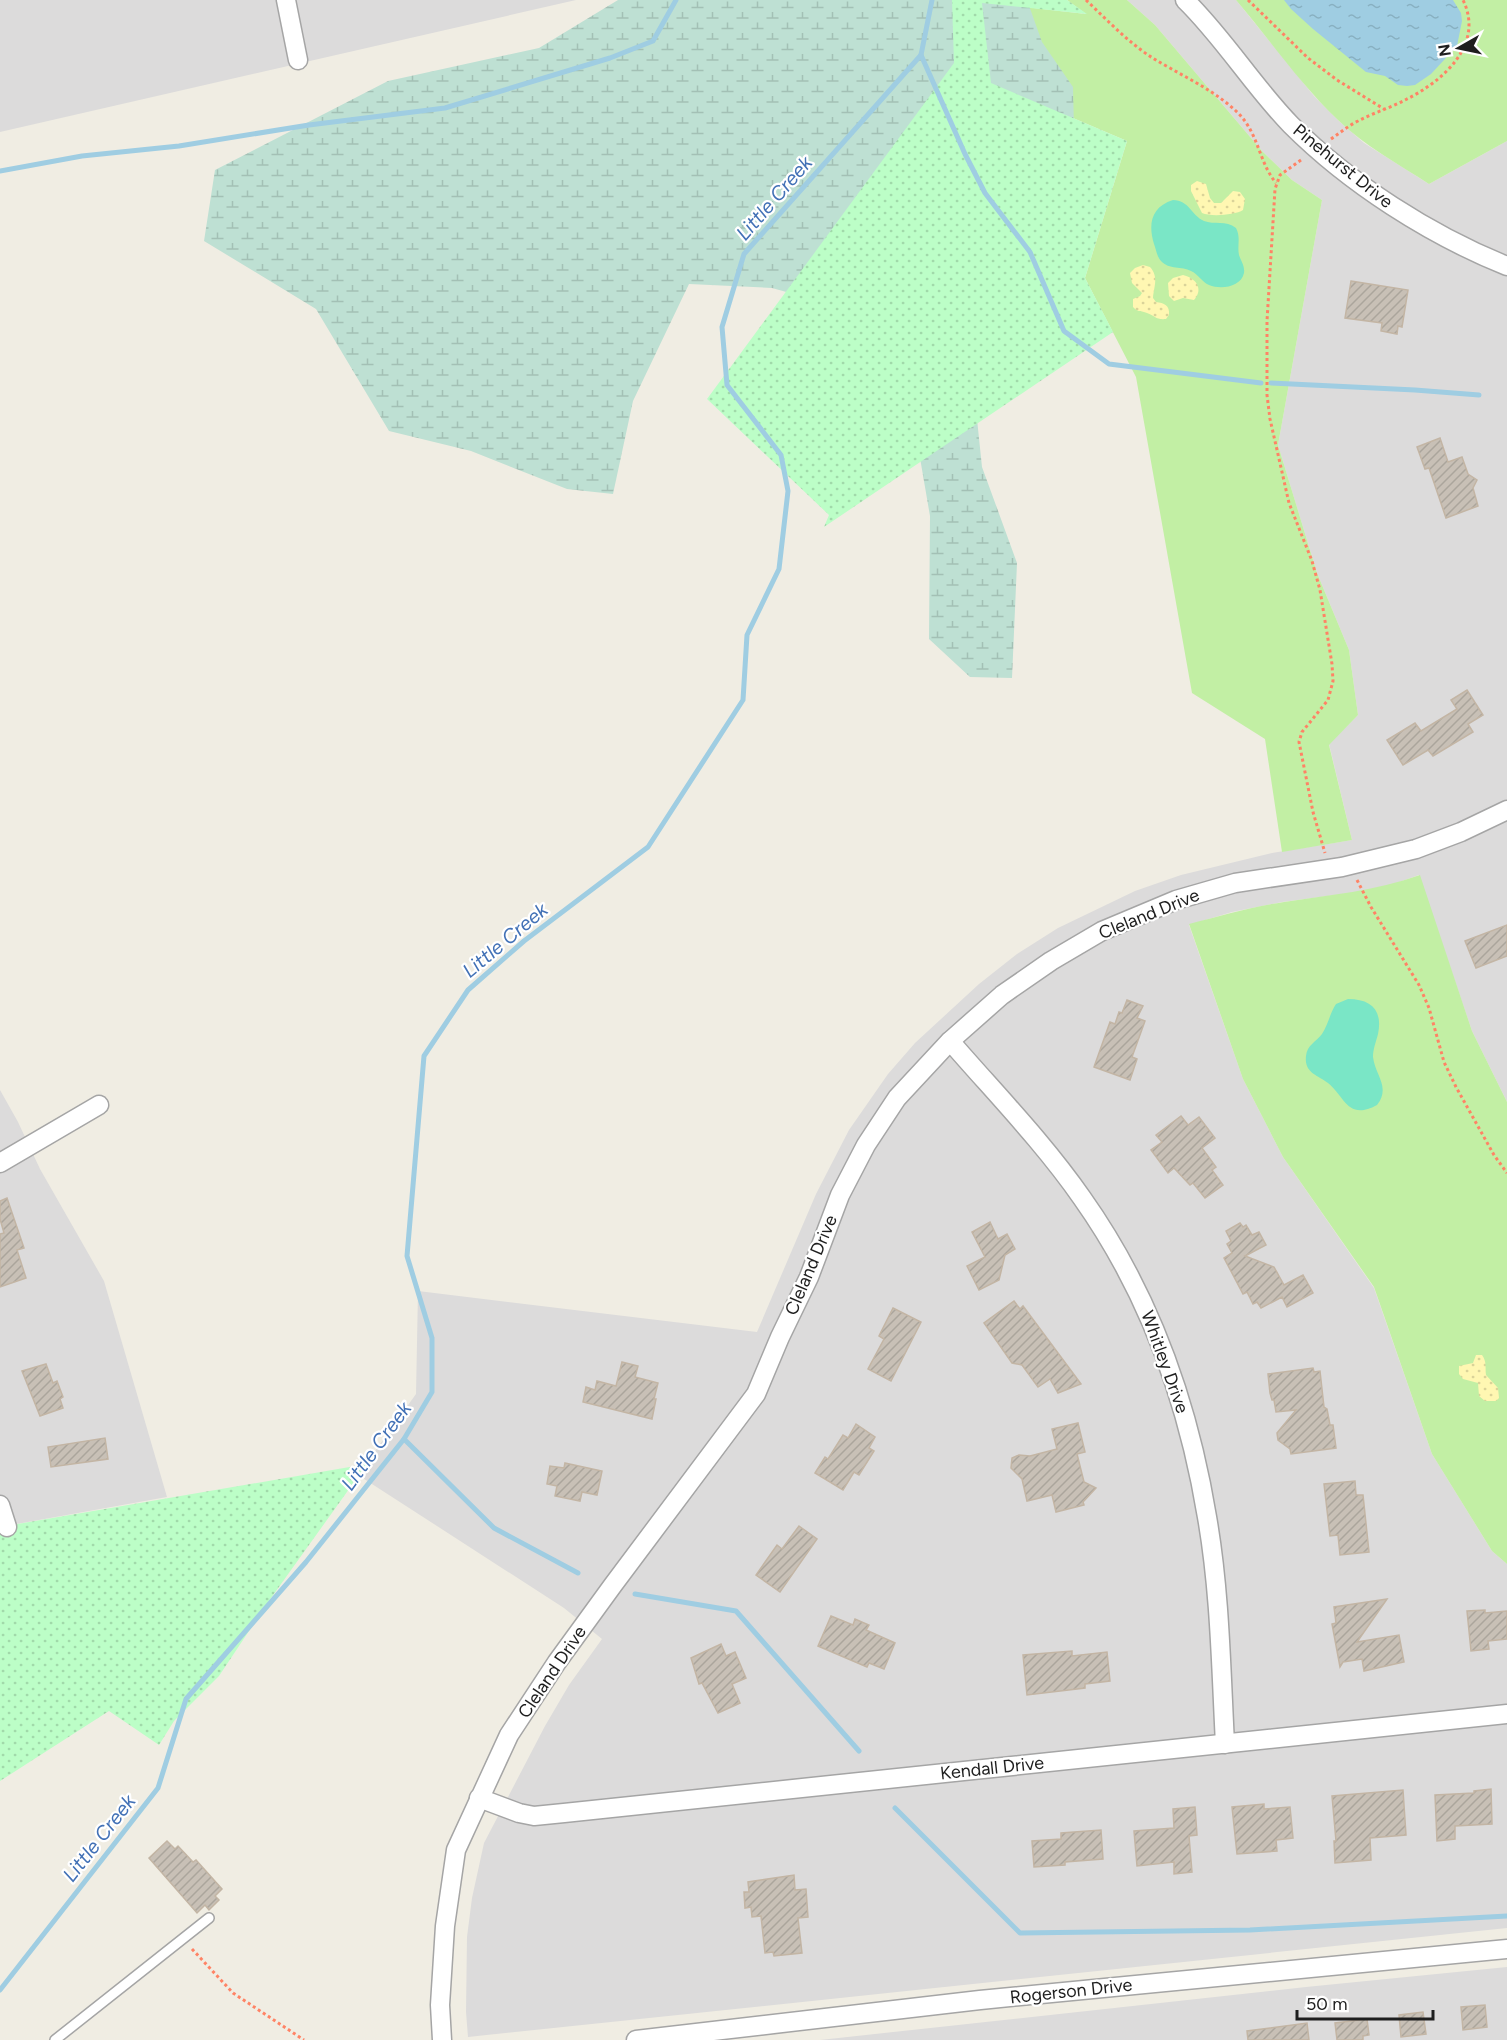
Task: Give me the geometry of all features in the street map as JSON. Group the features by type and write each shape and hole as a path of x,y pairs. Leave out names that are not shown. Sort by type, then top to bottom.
{"street":[{"path":"285,0 298,60"},
{"name":"Pinehurst Drive","path":"1185,0 1292,125 1342,170 1399,210 1474,253 1507,266"},
{"name":"Cleland Drive","path":"442,2040 440,2006 445,1926 456,1850 509,1735 557,1662 756,1394 808,1277 840,1195 866,1145 897,1098 950,1041 1002,995 1051,961 1102,931 1176,900 1235,882 1342,867 1416,849 1461,832 1507,810"},
{"name":"Whitley Drive","path":"950,1041 1048,1154 1082,1198 1121,1259 1153,1323 1179,1391 1208,1519 1225,1744"},
{"path":"0,1163 99,1105"},
{"path":"0,1505 7,1527"},
{"name":"Kendall Drive","path":"479,1798 519,1813 534,1815 1507,1714"},
{"name":"Rogerson Drive","path":"636,2040 980,2000 1507,1949"}],"lane":[{"path":"55,2040 209,1918"}],"path":[{"path":"1086,0 1126,38 1147,54 1221,99 1239,113 1252,129 1268,171 1276,183"},
{"path":"1248,0 1308,58 1337,80 1385,109"},
{"path":"1326,857 1313,812 1299,742 1302,732 1328,700 1332,691 1332,664 1320,590 1312,561 1283,484 1267,395 1268,321 1276,183 1280,175 1358,120 1420,91 1439,78 1460,56 1466,45 1470,26 1463,0"},
{"path":"1356,878 1419,985 1429,1008 1444,1062 1494,1155 1507,1173"},
{"path":"183,1940 233,1993 304,2040"}],"shaded area":[{"path":"0,0 576,0 0,132"},
{"path":"1127,0 1236,0 1314,96 1339,121 1364,143 1429,184 1507,141 1507,1102 1472,1031 1419,875 1391,885 1282,902 1232,912 1189,925 1243,1079 1283,1157 1374,1288 1432,1454 1492,1551 1507,1564 1507,1928 468,2037 467,1937 472,1898 484,1843 545,1726 569,1685 602,1639 564,1608 358,1475 416,1394 418,1291 757,1332 816,1194 849,1130 888,1074 915,1043 979,984 1017,954 1058,928 1135,891 1181,875 1272,853 1352,840 1329,744 1358,715 1349,650 1317,573 1278,445 1322,200 1292,180 1262,151 1155,25"},
{"path":"0,1090 40,1169 104,1281 167,1497 0,1527"},
{"path":"1507,1967 1507,2040 820,2040 1306,1987"}],"green space":[{"path":"618,0 1027,0 1042,42 1073,87 1075,169 968,333 982,467 1017,563 1012,678 970,677 929,639 930,516 914,423 833,305 772,288 689,284 633,401 613,494 567,489 471,451 389,431 316,309 204,241 215,170 388,81 539,48"},
{"path":"952,0 1067,0 1087,14 982,3 991,83 1127,141 1085,278 1113,332 824,527 829,515 707,399 954,63"},
{"path":"1067,0 1127,0 1155,25 1262,151 1292,180 1322,200 1278,445 1317,573 1349,650 1358,715 1329,745 1352,840 1282,852 1265,739 1192,693 1136,377 1085,278 1127,141 991,83 982,2 1086,14"},
{"path":"1236,0 1507,0 1507,141 1429,184 1370,146 1338,120 1298,77"},
{"path":"1173,200 1183,202 1204,221 1228,224 1236,228 1239,255 1244,270 1239,281 1225,287 1214,286 1207,284 1191,271 1164,264 1157,253 1151,230 1156,212"},
{"path":"1420,875 1472,1031 1507,1102 1507,1564 1492,1551 1432,1454 1374,1287 1283,1157 1243,1079 1189,924 1260,906 1369,889"},
{"path":"1348,999 1369,1004 1377,1012 1379,1018 1373,1057 1383,1092 1377,1105 1360,1110 1348,1105 1328,1083 1309,1070 1306,1062 1308,1049 1322,1034 1336,1004"},
{"path":"367,1464 271,1598 219,1676 174,1721 159,1745 109,1711 0,1781 0,1527"}],"sand":[{"path":"1197,181 1206,184 1214,203 1221,203 1233,191 1240,192 1245,199 1243,210 1223,215 1202,213 1191,191 1191,185"},
{"path":"1143,265 1150,267 1153,271 1155,282 1153,298 1167,307 1169,315 1166,319 1133,307 1133,299 1142,293 1132,283 1130,273"},
{"path":"1188,276 1197,284 1197,296 1194,300 1183,298 1174,301 1169,296 1168,283 1173,278"},
{"path":"1476,1355 1482,1355 1486,1375 1498,1388 1499,1398 1496,1401 1485,1401 1479,1396 1478,1383 1463,1379 1459,1374 1459,1366 1473,1363"}],"water":[{"path":"1284,0 1453,0 1461,13 1462,21 1457,46 1431,74 1415,85 1398,85 1385,76 1366,72 1313,29"}],"building":[{"path":"1351,281 1408,290 1402,327 1398,326 1397,334 1381,331 1382,323 1345,318"},
{"path":"1440,438 1448,462 1462,457 1468,474 1477,480 1473,488 1478,506 1446,518 1429,468 1425,469 1417,447"},
{"path":"1467,690 1483,715 1468,724 1473,732 1433,756 1428,750 1403,765 1387,740 1415,723 1421,731 1457,709 1451,700"},
{"path":"1507,925 1507,956 1476,968 1465,941"},
{"path":"1127,1000 1143,1006 1137,1018 1145,1021 1132,1057 1137,1059 1130,1080 1094,1067 1110,1022 1115,1024"},
{"path":"1181,1116 1188,1125 1199,1117 1215,1138 1202,1148 1216,1167 1212,1170 1223,1185 1205,1198 1193,1183 1190,1185 1174,1168 1168,1173 1151,1150 1162,1142 1156,1135"},
{"path":"7,1198 24,1248 17,1250 26,1278 0,1287 0,1234 4,1233 0,1219 0,1201"},
{"path":"990,1222 998,1239 1007,1234 1015,1249 1005,1255 999,1280 979,1290 967,1266 985,1257 972,1232"},
{"path":"1240,1223 1243,1227 1246,1225 1252,1235 1259,1232 1266,1245 1245,1256 1274,1267 1284,1285 1303,1275 1313,1293 1287,1307 1282,1297 1261,1308 1257,1302 1253,1304 1247,1292 1243,1294 1224,1258 1232,1253 1227,1244 1231,1241 1226,1231"},
{"path":"1014,1301 1020,1309 1023,1306 1081,1384 1058,1393 1050,1379 1038,1387 1022,1365 1012,1363 984,1323"},
{"path":"893,1308 921,1322 891,1381 868,1369 884,1339 879,1336"},
{"path":"622,1362 638,1366 635,1377 658,1383 652,1419 583,1402 586,1387 595,1390 597,1381 616,1386"},
{"path":"46,1364 53,1383 57,1381 63,1397 60,1399 63,1408 40,1416 22,1371"},
{"path":"1313,1368 1314,1372 1320,1371 1324,1407 1327,1409 1330,1425 1333,1425 1336,1448 1291,1454 1290,1449 1278,1440 1277,1433 1296,1410 1276,1412 1270,1393 1268,1374"},
{"path":"1078,1423 1085,1452 1077,1454 1084,1482 1096,1488 1083,1502 1084,1505 1056,1512 1052,1495 1027,1501 1022,1479 1011,1468 1012,1458 1057,1449 1052,1429"},
{"path":"856,1424 875,1437 869,1448 874,1451 859,1475 854,1472 843,1490 815,1473 825,1457 828,1459 843,1435 848,1438"},
{"path":"105,1438 108,1459 51,1467 48,1447"},
{"path":"565,1463 602,1471 597,1495 582,1492 580,1501 555,1496 557,1486 547,1484 550,1466 564,1468"},
{"path":"1355,1481 1356,1495 1363,1495 1369,1552 1340,1555 1338,1535 1330,1536 1324,1484"},
{"path":"799,1526 817,1539 780,1592 756,1575 777,1545 782,1549"},
{"path":"1387,1599 1357,1642 1399,1635 1404,1662 1364,1671 1362,1659 1343,1662 1340,1667 1332,1624 1336,1623 1334,1607"},
{"path":"1485,1610 1485,1613 1507,1611 1507,1639 1488,1641 1489,1649 1471,1651 1467,1611"},
{"path":"831,1616 853,1625 855,1619 869,1625 866,1630 895,1643 884,1669 869,1663 867,1667 818,1646"},
{"path":"721,1644 726,1656 735,1652 746,1678 732,1684 740,1703 718,1713 702,1683 699,1684 691,1658"},
{"path":"1072,1651 1072,1656 1107,1652 1110,1681 1085,1684 1085,1688 1027,1695 1023,1655"},
{"path":"1491,1789 1492,1824 1455,1826 1455,1839 1437,1841 1435,1795 1474,1793 1474,1791"},
{"path":"1403,1790 1406,1835 1370,1838 1371,1860 1335,1863 1334,1841 1336,1841 1332,1796"},
{"path":"1264,1804 1264,1809 1290,1807 1293,1838 1276,1840 1277,1851 1237,1854 1232,1807"},
{"path":"1195,1807 1197,1835 1189,1836 1192,1872 1174,1874 1174,1862 1137,1866 1134,1831 1174,1828 1173,1809"},
{"path":"1101,1830 1103,1859 1034,1867 1032,1841 1061,1839 1061,1833"},
{"path":"167,1841 175,1849 178,1846 193,1862 196,1860 222,1889 215,1896 219,1900 209,1910 205,1905 197,1913 149,1858"},
{"path":"794,1875 795,1890 806,1889 808,1917 798,1918 802,1953 774,1956 773,1952 765,1953 761,1916 752,1917 751,1907 745,1908 744,1892 749,1892 748,1882"},
{"path":"1485,2005 1487,2027 1463,2030 1461,2007"},
{"path":"1423,2012 1426,2034 1401,2037 1399,2015"},
{"path":"1367,2019 1369,2035 1363,2036 1363,2040 1337,2040 1335,2023"},
{"path":"1307,2023 1309,2040 1248,2040 1247,2031"}],"waterway":[{"path":"0,171 82,156 179,146 309,125 445,108 610,58 653,41 676,0"},
{"name":"Little Creek","path":"0,1990 158,1788 186,1699 306,1562 404,1439 432,1392 432,1338 407,1256 424,1056 468,990 524,941 648,847 743,700 747,635 779,569 788,491 781,455 727,385 722,327 744,254 921,55 932,0"},
{"path":"921,55 985,193 1030,252 1064,331 1109,364 1261,383"},
{"path":"1271,383 1479,395"},
{"path":"404,1439 494,1528 578,1573"},
{"path":"635,1594 736,1611 859,1751"},
{"path":"895,1808 1020,1933 1250,1930 1507,1916"}]}
